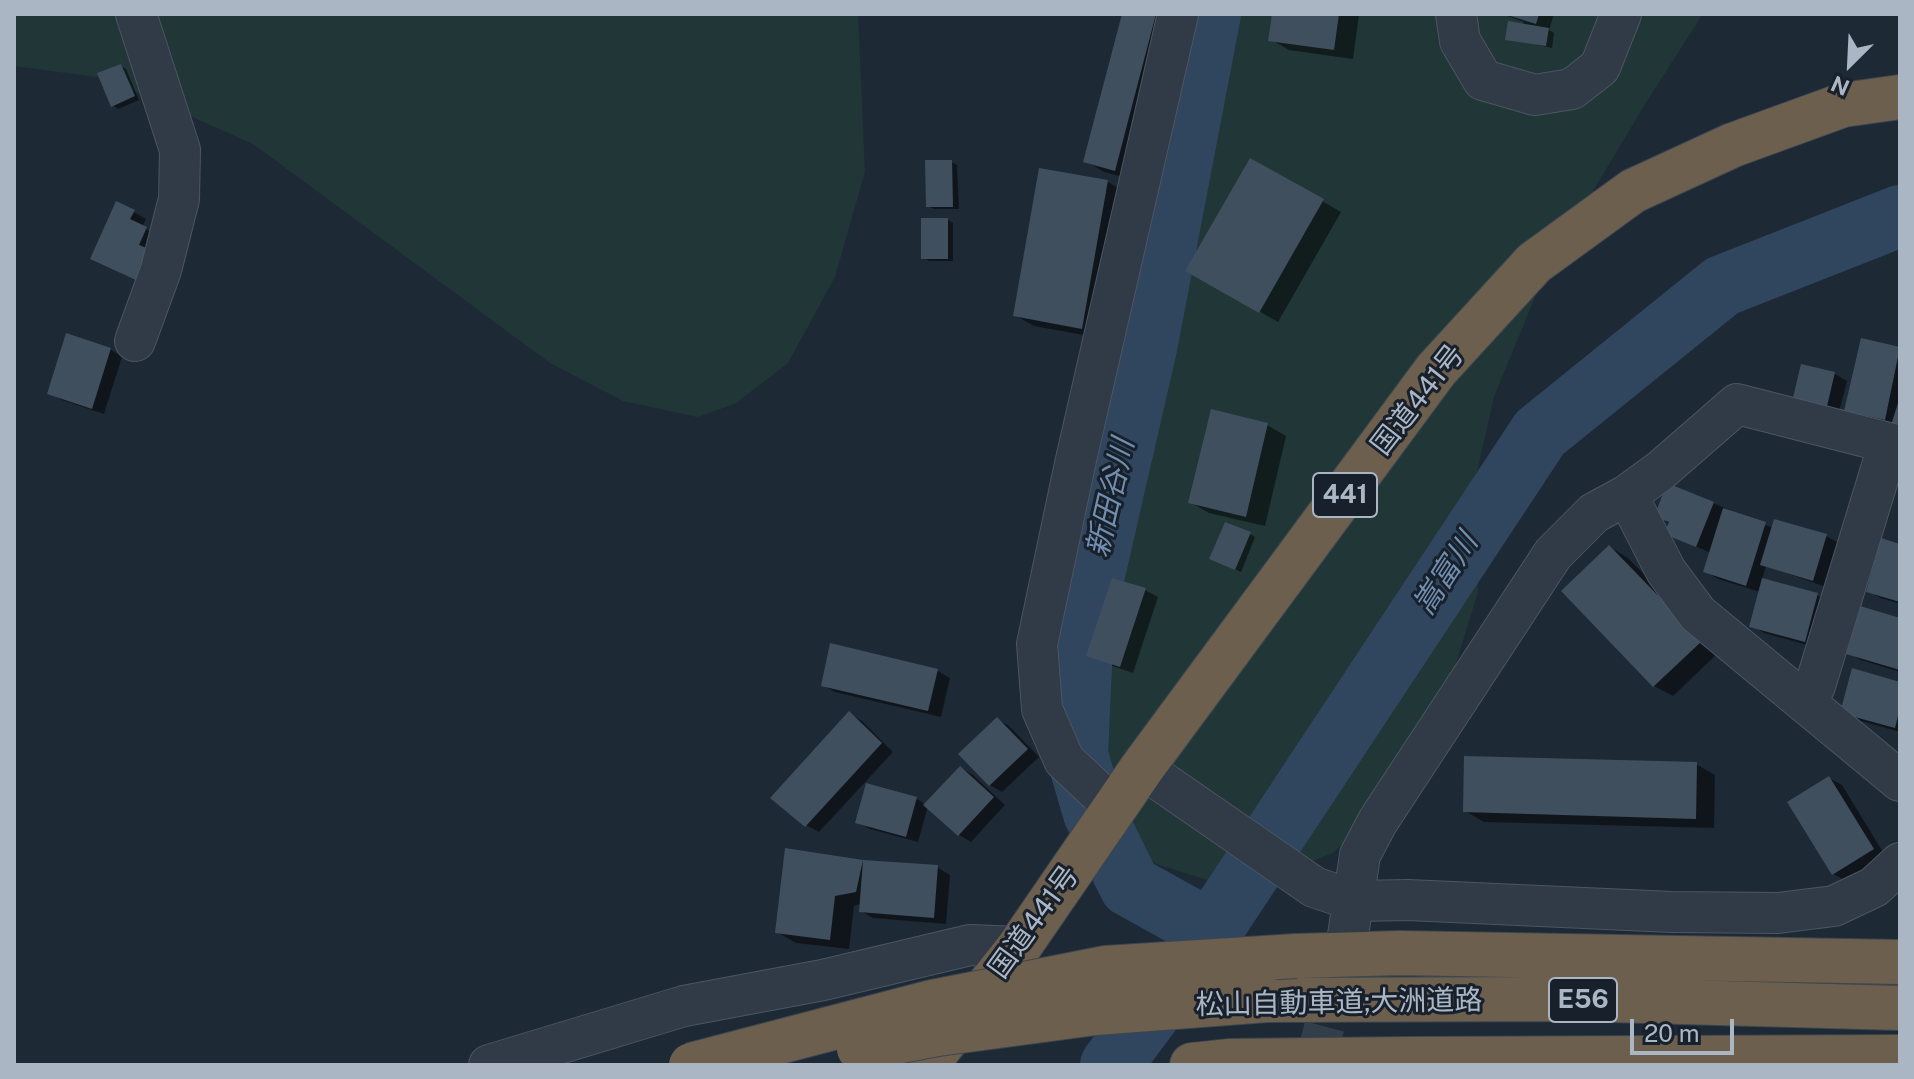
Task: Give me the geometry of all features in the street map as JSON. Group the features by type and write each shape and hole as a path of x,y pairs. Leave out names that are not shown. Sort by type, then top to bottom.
{"highway":[{"name":"国道441号","path":"926,1065 1019,947 1142,768 1436,370 1534,263 1633,191 1733,145 1843,105 1900,97"},
{"path":"691,1065 932,1002 1105,968 1400,953 1900,962"},
{"name":"松山自動車道;大洲道路","path":"783,1065 938,1034 1064,1017 1267,1000 1574,999 1900,1008"},
{"name":"松山自動車道;大洲道路","path":"1211,1063 1900,1057"}],"street":[{"path":"135,341 161,270 179,199 180,150 136,14"},
{"path":"1115,808 1064,760 1042,709 1037,644 1178,14"},
{"path":"1456,14 1460,41 1483,80 1535,95 1572,89 1600,67 1621,14"},
{"path":"1347,942 1360,855 1378,821 1553,554 1594,513 1627,495 1660,471 1737,404 1895,444 1815,686 1805,701"},
{"path":"1627,495 1666,571 1698,614 1900,781"},
{"path":"1142,768 1314,887 1355,901 1408,900 1672,912 1778,913 1834,906 1874,887 1900,863"},
{"path":"489,1065 684,1006 823,980 970,945 1019,947"}],"green space":[{"path":"14,14 858,14 865,172 835,277 788,363 735,404 697,417 623,401 550,363 253,144 104,78 14,66"},
{"path":"1192,14 1703,14 1547,268 1494,397 1473,490 1478,592 1446,696 1400,790 1333,853 1255,883 1221,884 1159,865 1107,832 1035,645"}],"building":[{"path":"1122,14 1156,14 1115,171 1083,162"},
{"path":"1272,14 1339,14 1334,50 1268,41"},
{"path":"1504,14 1539,14 1536,24"},
{"path":"1508,21 1549,28 1546,46 1505,40"},
{"path":"121,64 135,96 111,107 97,73"},
{"path":"1250,158 1324,199 1259,313 1185,271"},
{"path":"925,160 952,160 953,207 926,207"},
{"path":"1039,168 1108,180 1082,329 1013,316"},
{"path":"116,201 135,210 130,219 147,227 139,245 149,249 136,280 90,259"},
{"path":"921,218 948,218 948,259 921,259"},
{"path":"66,333 111,348 92,409 47,394"},
{"path":"1861,338 1900,347 1885,420 1844,411"},
{"path":"1801,364 1835,372 1825,415 1791,406"},
{"path":"1900,400 1900,428 1891,425"},
{"path":"1211,409 1268,423 1246,517 1188,503"},
{"path":"1667,483 1714,502 1696,547 1664,534 1669,522 1654,517"},
{"path":"1723,508 1766,522 1746,586 1703,572"},
{"path":"1774,519 1827,534 1813,581 1760,565"},
{"path":"1225,522 1251,532 1235,570 1209,559"},
{"path":"1881,538 1900,544 1900,602 1866,592"},
{"path":"1609,545 1702,641 1653,687 1561,591"},
{"path":"1112,578 1146,588 1120,667 1086,656"},
{"path":"1762,578 1818,593 1805,642 1749,627"},
{"path":"1860,606 1900,618 1900,670 1846,654"},
{"path":"830,643 938,669 928,711 821,686"},
{"path":"1852,668 1900,682 1900,708 1895,728 1840,713"},
{"path":"849,711 882,743 805,827 770,798"},
{"path":"997,717 1028,749 989,786 958,754"},
{"path":"1464,756 1697,762 1696,819 1463,812"},
{"path":"960,766 994,797 958,836 923,805"},
{"path":"1829,776 1874,849 1832,875 1787,802"},
{"path":"866,783 917,797 906,837 855,823"},
{"path":"785,848 863,860 856,892 835,896 830,940 775,933"},
{"path":"863,860 938,865 934,918 859,912"}],"waterway":[{"name":"新田谷川","path":"1210,14 1146,348 1083,622 1077,755 1094,813 1130,886 1211,931"},
{"name":"嵩富川","path":"1111,1065 1211,931 1540,433 1722,286 1900,216"}],"tunnel":[{"path":"1314,1065 1340,969"}]}
